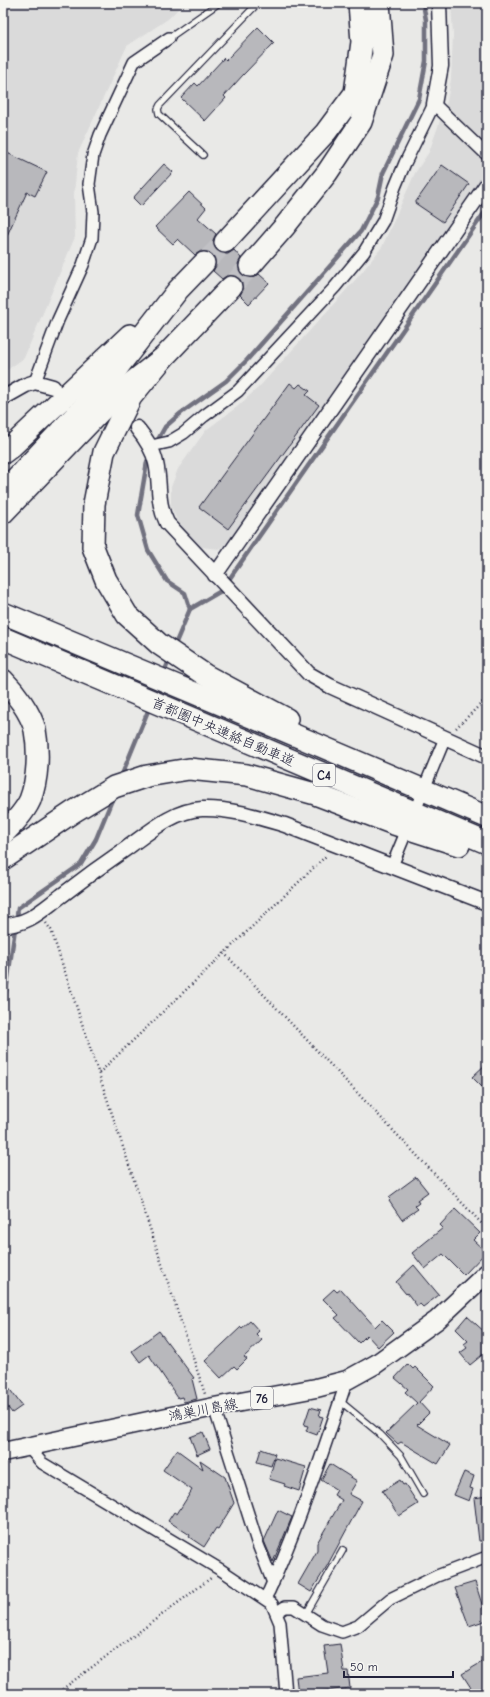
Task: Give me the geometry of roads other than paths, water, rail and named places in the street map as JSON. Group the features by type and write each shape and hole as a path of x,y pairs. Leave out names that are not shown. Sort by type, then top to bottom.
{"highway":[{"path":"225,242 326,132 355,93 362,42 359,3"},
{"path":"250,266 285,226 327,173 361,122 383,54 379,3"},
{"path":"3,453 12,447 178,290 204,263"},
{"path":"231,287 163,358 130,397 104,452 94,504 92,547 106,580 127,615 159,644 205,675 287,719 304,739"},
{"path":"3,492 104,385 178,290"},
{"path":"3,513 116,395 163,358"},
{"name":"首都圏中央連絡自動車道","path":"3,613 487,817"},
{"name":"首都圏中央連絡自動車道","path":"3,638 152,702 411,821 487,844"},
{"path":"3,680 24,706 34,728 38,767 30,800 17,820 3,834"},
{"path":"3,860 73,812 122,785 147,776 188,769 247,775 411,821 487,854"}],"main road":[{"name":"鴻巣川島線","path":"3,1452 77,1435 316,1388 347,1380 376,1364 437,1320 487,1273"}],"street":[{"path":"151,447 169,442 184,433 238,391 329,293 364,252 383,221 400,175 434,104 441,66 441,18 439,3"},
{"path":"35,382 58,320 83,265 92,238 93,212 89,184 94,155 100,135 134,62 169,38"},
{"path":"434,104 487,156"},
{"path":"217,576 487,184"},
{"path":"3,398 26,385 35,382 53,387"},
{"path":"137,428 151,447 157,463 161,511 167,523 309,674 330,686 487,757"},
{"path":"392,866 445,738"},
{"path":"3,925 32,918 90,874 164,822 200,809 223,810 254,816 285,825 487,903"},
{"path":"264,1598 273,1583 315,1474 347,1380"},
{"path":"212,1408 257,1542 273,1583"},
{"path":"28,1447 42,1462 222,1570 272,1604 280,1624 286,1694"},
{"path":"276,1612 285,1608 294,1608 322,1625 342,1632 358,1626 390,1600 437,1576 487,1557"}],"lane":[{"path":"169,38 219,3"},
{"path":"203,155 159,114 158,109 160,105 258,3"},
{"path":"340,1401 380,1434 401,1456 423,1494"},
{"path":"306,1614 343,1550"}],"waterway":[{"path":"156,443 165,427 181,413 226,381 247,360 361,231 378,197 383,173 419,99 426,61 426,20 423,3"},
{"path":"174,647 190,609 221,591 487,209"},
{"path":"150,455 147,462 138,515 148,550 167,581 185,593 190,609"},
{"path":"163,675 170,658"},
{"path":"121,777 150,706"},
{"path":"3,1012 18,908 81,864 96,839 114,795"}],"tunnel":[{"path":"204,263 225,242"},
{"path":"231,287 250,266"}]}
